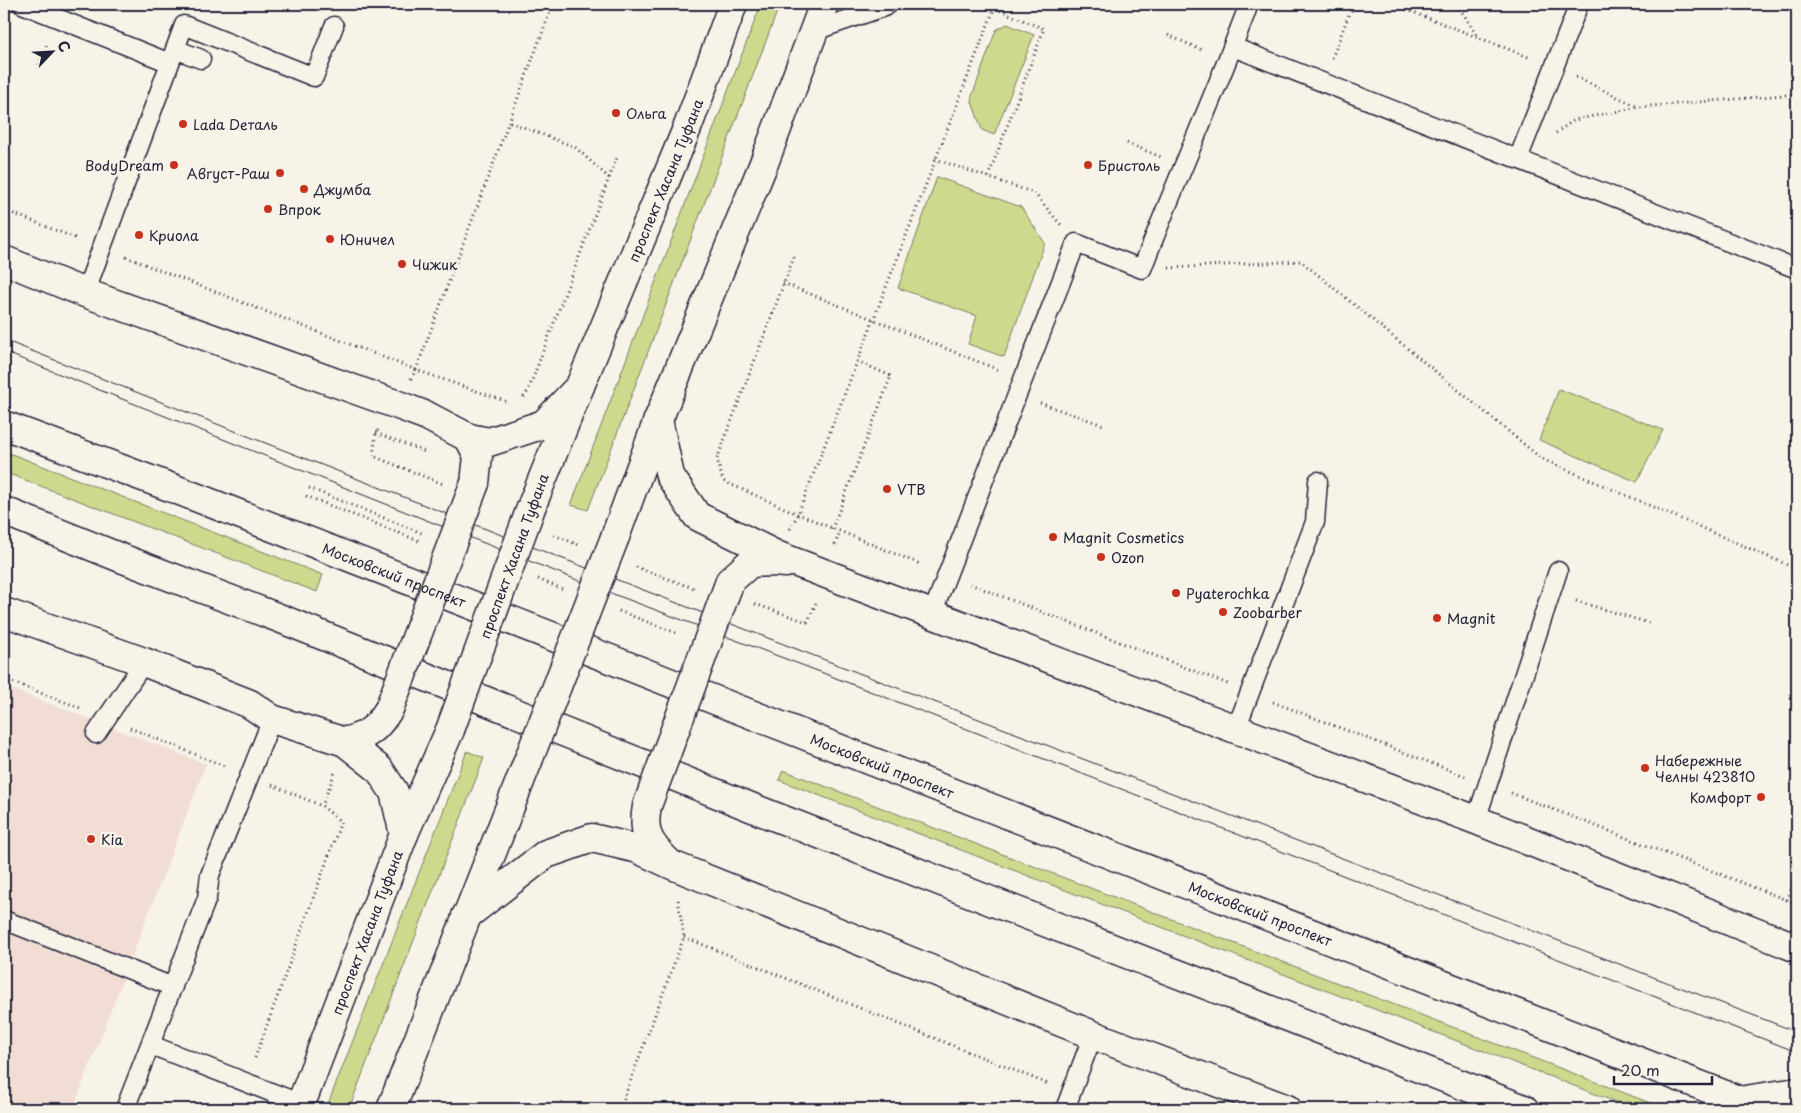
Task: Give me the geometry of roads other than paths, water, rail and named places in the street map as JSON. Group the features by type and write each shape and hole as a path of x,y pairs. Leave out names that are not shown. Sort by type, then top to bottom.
{"main road":[{"name":"проспект Хасана Туфана","path":"300,1107 404,834 450,730 532,505 688,126 734,4"},
{"path":"391,1109 615,537 658,420 764,163 824,4"},
{"path":"4,260 85,293 398,404 427,416 469,438 489,442 544,424 580,386"},
{"path":"658,420 670,476 697,516 800,565 1476,820 1797,945"},
{"name":"Московский проспект","path":"4,425 175,489 1750,1105"},
{"path":"346,742 366,736 379,725 388,709 475,484 478,456 469,438"},
{"path":"4,511 279,618 763,812 1524,1109"},
{"path":"672,865 652,845 647,836 645,826 647,806 730,581 750,563 772,562 800,565"},
{"path":"4,612 144,662 250,704 272,719 346,742 379,769 394,792 404,834"},
{"path":"466,916 546,854 592,838 638,849 672,865 1093,1035 1287,1109"},
{"path":"1750,1105 1797,1092"}],"lane":[{"path":"22,4 173,56 201,59"},
{"path":"814,31 884,8 889,4"},
{"path":"932,614 1076,243 1142,269 1177,192 1182,166 1230,54 1249,4"},
{"path":"1518,159 1579,4"},
{"path":"85,293 184,25 284,72 314,76 334,26"},
{"path":"1230,54 1323,82 1797,269"},
{"path":"1236,729 1315,522 1318,481"},
{"path":"1476,820 1558,571"},
{"path":"96,734 144,662"},
{"path":"125,1109 208,898 210,875 272,719"},
{"path":"4,920 173,987"},
{"path":"1068,1101 1093,1035"},
{"path":"151,1045 300,1107"}],"tram line":[{"path":"4,340 675,602 1797,1032"},
{"path":"4,352 592,586 823,673 1797,1052"}],"place":[{"name":"Ольга","path":"616,113"},
{"name":"Lada Dеталь","path":"183,124"},
{"name":"BodyDream","path":"174,165"},
{"name":"Бристоль","path":"1088,165"},
{"name":"Август-Раш","path":"280,173"},
{"name":"Джумба","path":"304,189"},
{"name":"Впрок","path":"268,209"},
{"name":"Криола","path":"139,235"},
{"name":"Юничел","path":"330,239"},
{"name":"Чижик","path":"402,264"},
{"name":"VTB","path":"887,489"},
{"name":"Magnit Cosmetics","path":"1053,537"},
{"name":"Ozon","path":"1101,557"},
{"name":"Pyaterochka","path":"1176,593"},
{"name":"Zoobarber","path":"1223,612"},
{"name":"Magnit","path":"1437,618"},
{"name":"Набережные Челны 423810","path":"1645,768"},
{"name":"Комфорт","path":"1761,797"},
{"name":"Kia","path":"91,839"}]}
